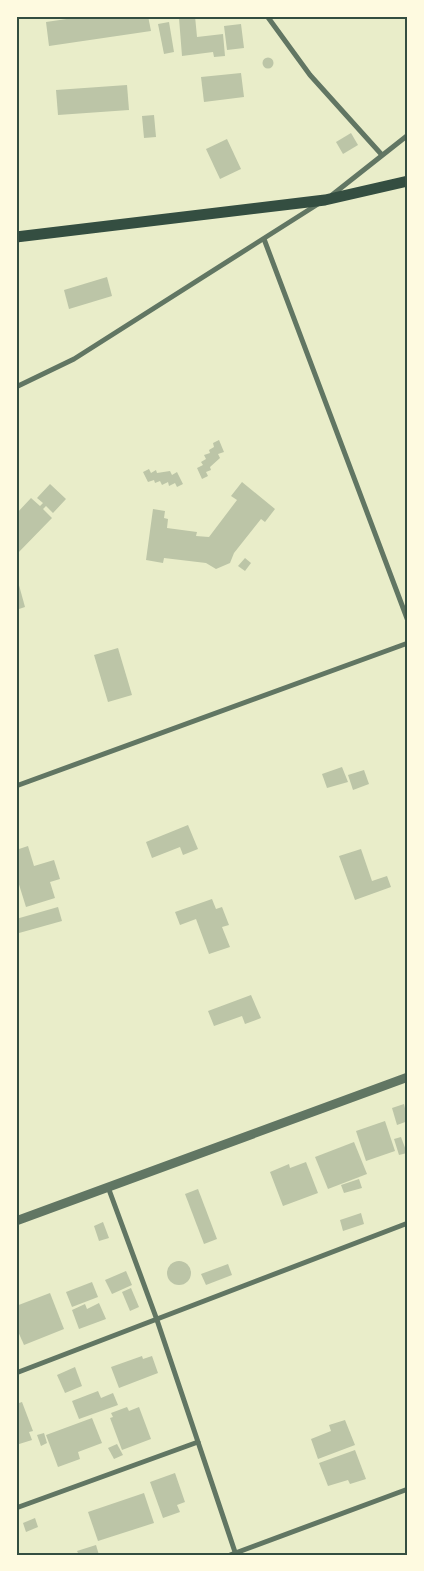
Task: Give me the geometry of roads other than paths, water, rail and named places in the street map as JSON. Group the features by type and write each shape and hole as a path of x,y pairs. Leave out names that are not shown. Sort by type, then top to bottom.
{"main road":[{"path":"16,237 325,200 408,181"}],"street":[{"path":"268,16 310,75 382,155"},
{"path":"16,387 74,359 325,200 408,135"},
{"path":"264,239 408,622"},
{"path":"16,786 408,643"},
{"path":"16,1221 408,1077"},
{"path":"108,1187 157,1320 234,1554 408,1489"},
{"path":"16,1373 408,1223"},
{"path":"16,1508 198,1442"}]}
